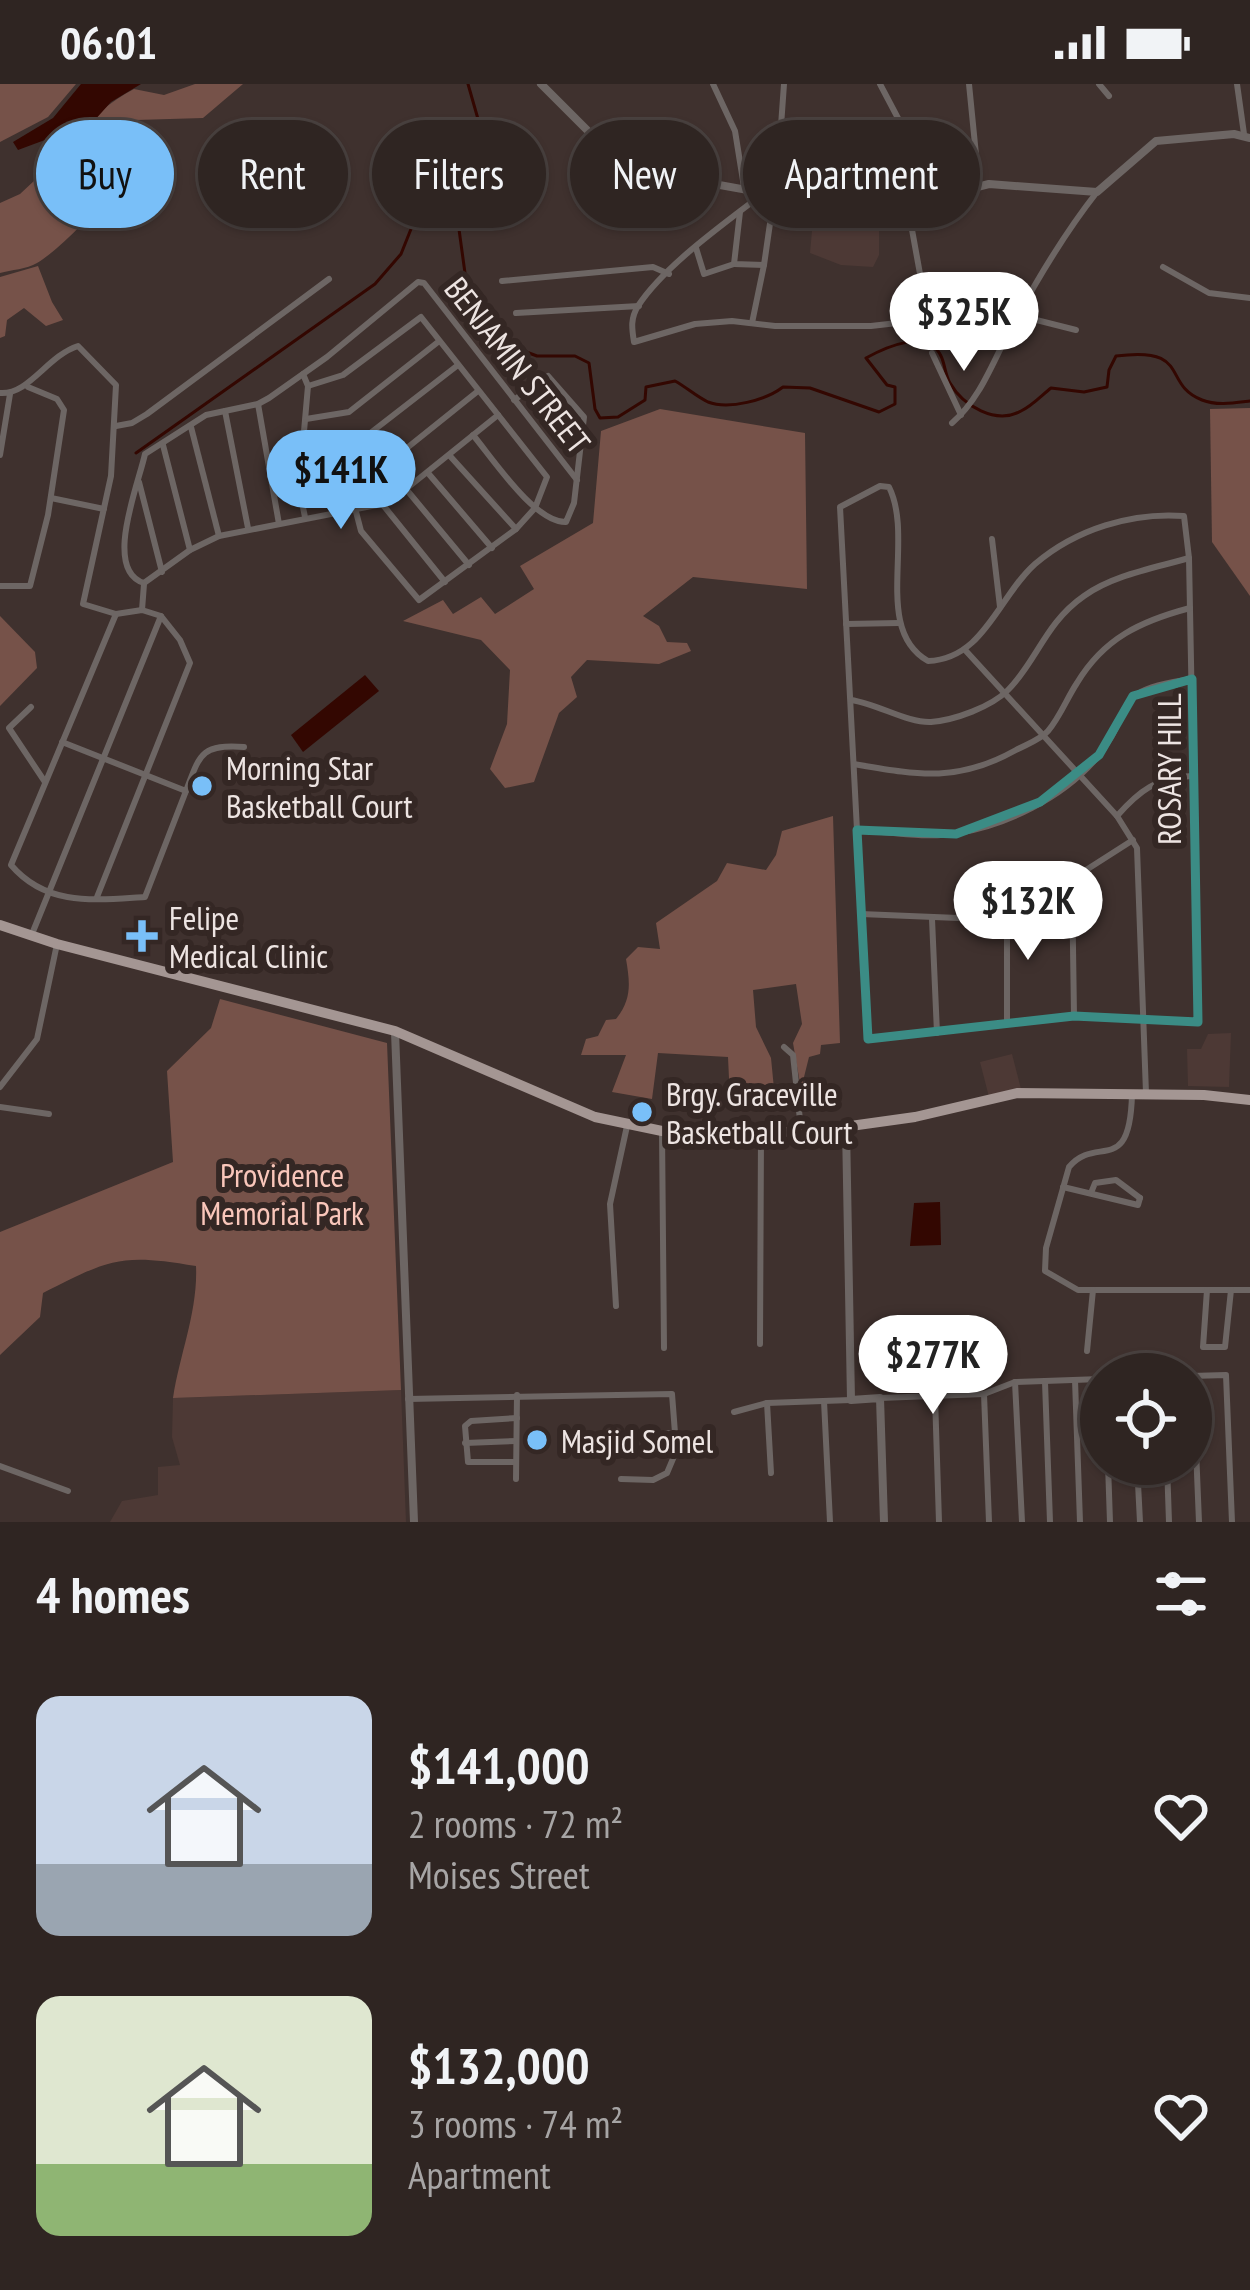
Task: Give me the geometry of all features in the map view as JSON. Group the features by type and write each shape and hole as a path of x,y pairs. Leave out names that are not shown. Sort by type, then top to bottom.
{"main road":[{"path":"0,925 395,1031 595,1117 662,1131 801,1132 916,1117 1017,1093 1250,1100"}],"street":[{"path":"541,84 625,168 743,187"},
{"path":"713,84 735,131 743,181"},
{"path":"780,120 784,84"},
{"path":"880,84 899,120"},
{"path":"969,84 973,120"},
{"path":"1099,84 1109,96"},
{"path":"952,423 972,406 1018,316 1097,192 1156,141 1247,136 1237,84"},
{"path":"980,185 1097,192"},
{"path":"743,210 696,248 639,306 631,322 634,343 695,324 872,326 1001,311 1076,329"},
{"path":"734,264 740,212"},
{"path":"752,323 767,228"},
{"path":"910,228 928,318"},
{"path":"696,248 704,274 734,264 764,265"},
{"path":"1163,266 1209,293 1250,298"},
{"path":"502,281 653,267 669,274"},
{"path":"116,426 126,426 147,414 329,279"},
{"name":"BENJAMIN STREET","path":"304,374 420,281 577,480"},
{"path":"516,313 639,306"},
{"path":"308,386 343,375 421,317 547,477 535,508 516,529 419,600 361,531 355,508"},
{"path":"306,419 350,412 438,342"},
{"path":"0,393 28,386 36,370 78,346 116,385 116,426 104,509 83,604 116,614 142,610 161,616 190,663 97,897"},
{"path":"932,353 961,416"},
{"path":"303,452 361,442 458,365"},
{"path":"305,517 299,488 308,386 304,374 258,404 206,415 145,454 123,549 124,567 133,580 144,583 219,536 382,504 498,415"},
{"path":"473,435 535,508 550,520 566,522 577,480 584,417 548,376 514,400"},
{"path":"0,586 30,586 51,498 64,410 57,398 28,386"},
{"path":"299,488 377,472 478,391"},
{"path":"0,455 10,394"},
{"path":"258,404 279,524"},
{"path":"225,411 248,528"},
{"path":"191,427 219,536"},
{"path":"164,445 190,550"},
{"path":"450,455 516,529"},
{"path":"428,472 492,548"},
{"path":"139,481 162,572"},
{"path":"992,539 1000,607 966,651 928,661 907,644 899,622 896,501 889,487 880,486 840,507 868,1039 1074,1016 1144,1019"},
{"path":"406,489 469,565"},
{"path":"51,498 104,509"},
{"path":"382,504 445,582"},
{"name":"ROSARY HILL","path":"1000,607 1034,565 1080,535 1120,520 1184,516 1189,558 1198,1022 1144,1019"},
{"path":"851,700 878,704 915,721 963,715 1007,692 1048,631 1087,593 1189,558"},
{"path":"142,610 144,583"},
{"path":"854,764 924,776 980,767 1045,735 1087,666 1104,648 1146,620 1190,608"},
{"path":"116,614 11,865 30,885 62,899 145,897 200,756 214,746 244,747"},
{"path":"31,937 161,616"},
{"path":"846,624 899,622"},
{"path":"966,651 1117,816 1138,857 1144,1019 1139,1094 1129,1131 1120,1144 1108,1153 1073,1161 1046,1249 1045,1270 1078,1291 1250,1290"},
{"path":"857,830 956,834 1023,812 1079,776 1100,755 1133,696 1147,687 1192,679"},
{"path":"31,707 9,728 45,782"},
{"path":"62,742 187,791"},
{"path":"1117,816 1138,793 1158,781 1192,776"},
{"path":"861,914 958,918 1072,879 1132,840"},
{"path":"1072,879 1074,1016"},
{"path":"1006,1024 1007,903"},
{"path":"932,919 937,1033"},
{"path":"0,1088 37,1039 57,944"},
{"path":"395,1031 414,1522"},
{"path":"784,1047 793,1055 801,1132"},
{"path":"0,1107 50,1114"},
{"path":"616,1306 610,1204 627,1125"},
{"path":"846,1127 851,1400"},
{"path":"662,1131 664,1348"},
{"path":"760,1344 761,1135"},
{"path":"1063,1187 1091,1194 1138,1205 1140,1198 1116,1180 1096,1183 1091,1194"},
{"path":"1207,1290 1203,1347 1225,1347 1231,1290"},
{"path":"1087,1351 1093,1291"},
{"path":"1212,1375 1226,1375 1232,1522"},
{"path":"1075,1380 1080,1522"},
{"path":"734,1412 767,1403 984,1394 1016,1382 1080,1380"},
{"path":"1046,1381 1050,1522"},
{"path":"1016,1382 1022,1522"},
{"path":"408,1399 669,1391 674,1399 675,1454 667,1473 653,1480 620,1479"},
{"path":"984,1394 989,1522"},
{"path":"516,1479 517,1395"},
{"path":"935,1396 939,1522"},
{"path":"880,1399 884,1522"},
{"path":"824,1401 830,1522"},
{"path":"767,1403 770,1473"},
{"path":"516,1462 471,1464 465,1443 467,1422 517,1418"},
{"path":"588,1437 675,1433"},
{"path":"465,1443 517,1441"},
{"path":"0,1466 68,1491"},
{"path":"1109,1485 1110,1522"},
{"path":"1139,1485 1140,1522"},
{"path":"1168,1485 1169,1522"},
{"path":"1197,1485 1199,1522"}],"highlighted area":[{"path":"1192,679 1198,1022 1074,1016 868,1039 857,830 956,834 1040,802 1099,755 1133,696"}],"shaded area":[{"path":"81,84 141,84 111,102 95,120 50,120"},
{"path":"36,128 36,143 18,150 13,142"},
{"path":"812,228 879,228 879,255 873,267 841,265 810,253"},
{"path":"365,675 379,691 303,752 291,735"},
{"path":"1231,1033 1229,1087 1188,1086 1187,1049 1201,1049 1208,1034"},
{"path":"1012,1054 1021,1089 989,1097 980,1062"},
{"path":"940,1202 941,1245 910,1246 914,1203"},
{"path":"401,1390 406,1522 110,1522 122,1501 158,1495 158,1467 180,1465 172,1437 173,1398"}],"green space":[{"path":"0,84 76,84 48,117 0,142"},
{"path":"195,84 243,84 203,118 91,120 134,89 164,95"},
{"path":"36,168 36,228 78,228 37,263 0,273 0,203 35,180"},
{"path":"38,266 63,320 46,326 24,308 7,320 5,336 0,338 0,277"},
{"path":"1250,408 1250,596 1212,542 1210,409"},
{"path":"660,409 805,433 807,589 693,577 643,616 659,626 667,642 687,643 691,651 659,664 587,660 571,677 577,697 559,713 534,782 505,788 490,769 507,724 510,670 481,640 403,621 443,600 453,614 481,597 495,614 534,589 520,566 593,523 601,431"},
{"path":"0,616 35,652 37,668 0,706"},
{"path":"833,816 840,1043 821,1045 820,1054 809,1057 801,1089 793,1043 802,1024 796,984 753,990 756,1027 771,1058 775,1099 730,1100 728,1057 658,1053 652,1099 612,1092 626,1055 581,1055 586,1039 598,1036 606,1020 616,1019 625,1005 626,959 638,947 660,949 656,923 717,881 727,863 766,870 782,831"},
{"name":"Providence Memorial Park","path":"220,999 387,1043 401,1390 173,1398 191,1316 196,1266 149,1260 101,1266 43,1293 40,1317 0,1355 0,1232 173,1162 167,1071 211,1028"}],"waterway":[{"path":"468,84 492,168 492,196 477,204 445,186 429,183 411,192 411,204 437,218 458,222 468,295 521,350 537,356 575,356 589,363 600,418 618,417 645,400 646,387 675,381 717,404 747,402 783,387 810,388 879,412 895,404 895,387 887,385 866,358 917,341 935,348 950,383 963,399 981,411 1001,416 1021,411 1051,388 1084,392 1107,387 1116,356 1140,354 1166,361 1182,385 1202,400 1250,401"},
{"path":"136,453 375,284 401,254 411,228"}],"place":[{"name":"Morning Star Basketball Court","path":"202,786"},
{"name":"Felipe Medical Clinic","path":"142,936"},
{"name":"Brgy. Graceville Basketball Court","path":"642,1112"},
{"name":"Masjid Somel","path":"537,1440"}]}
